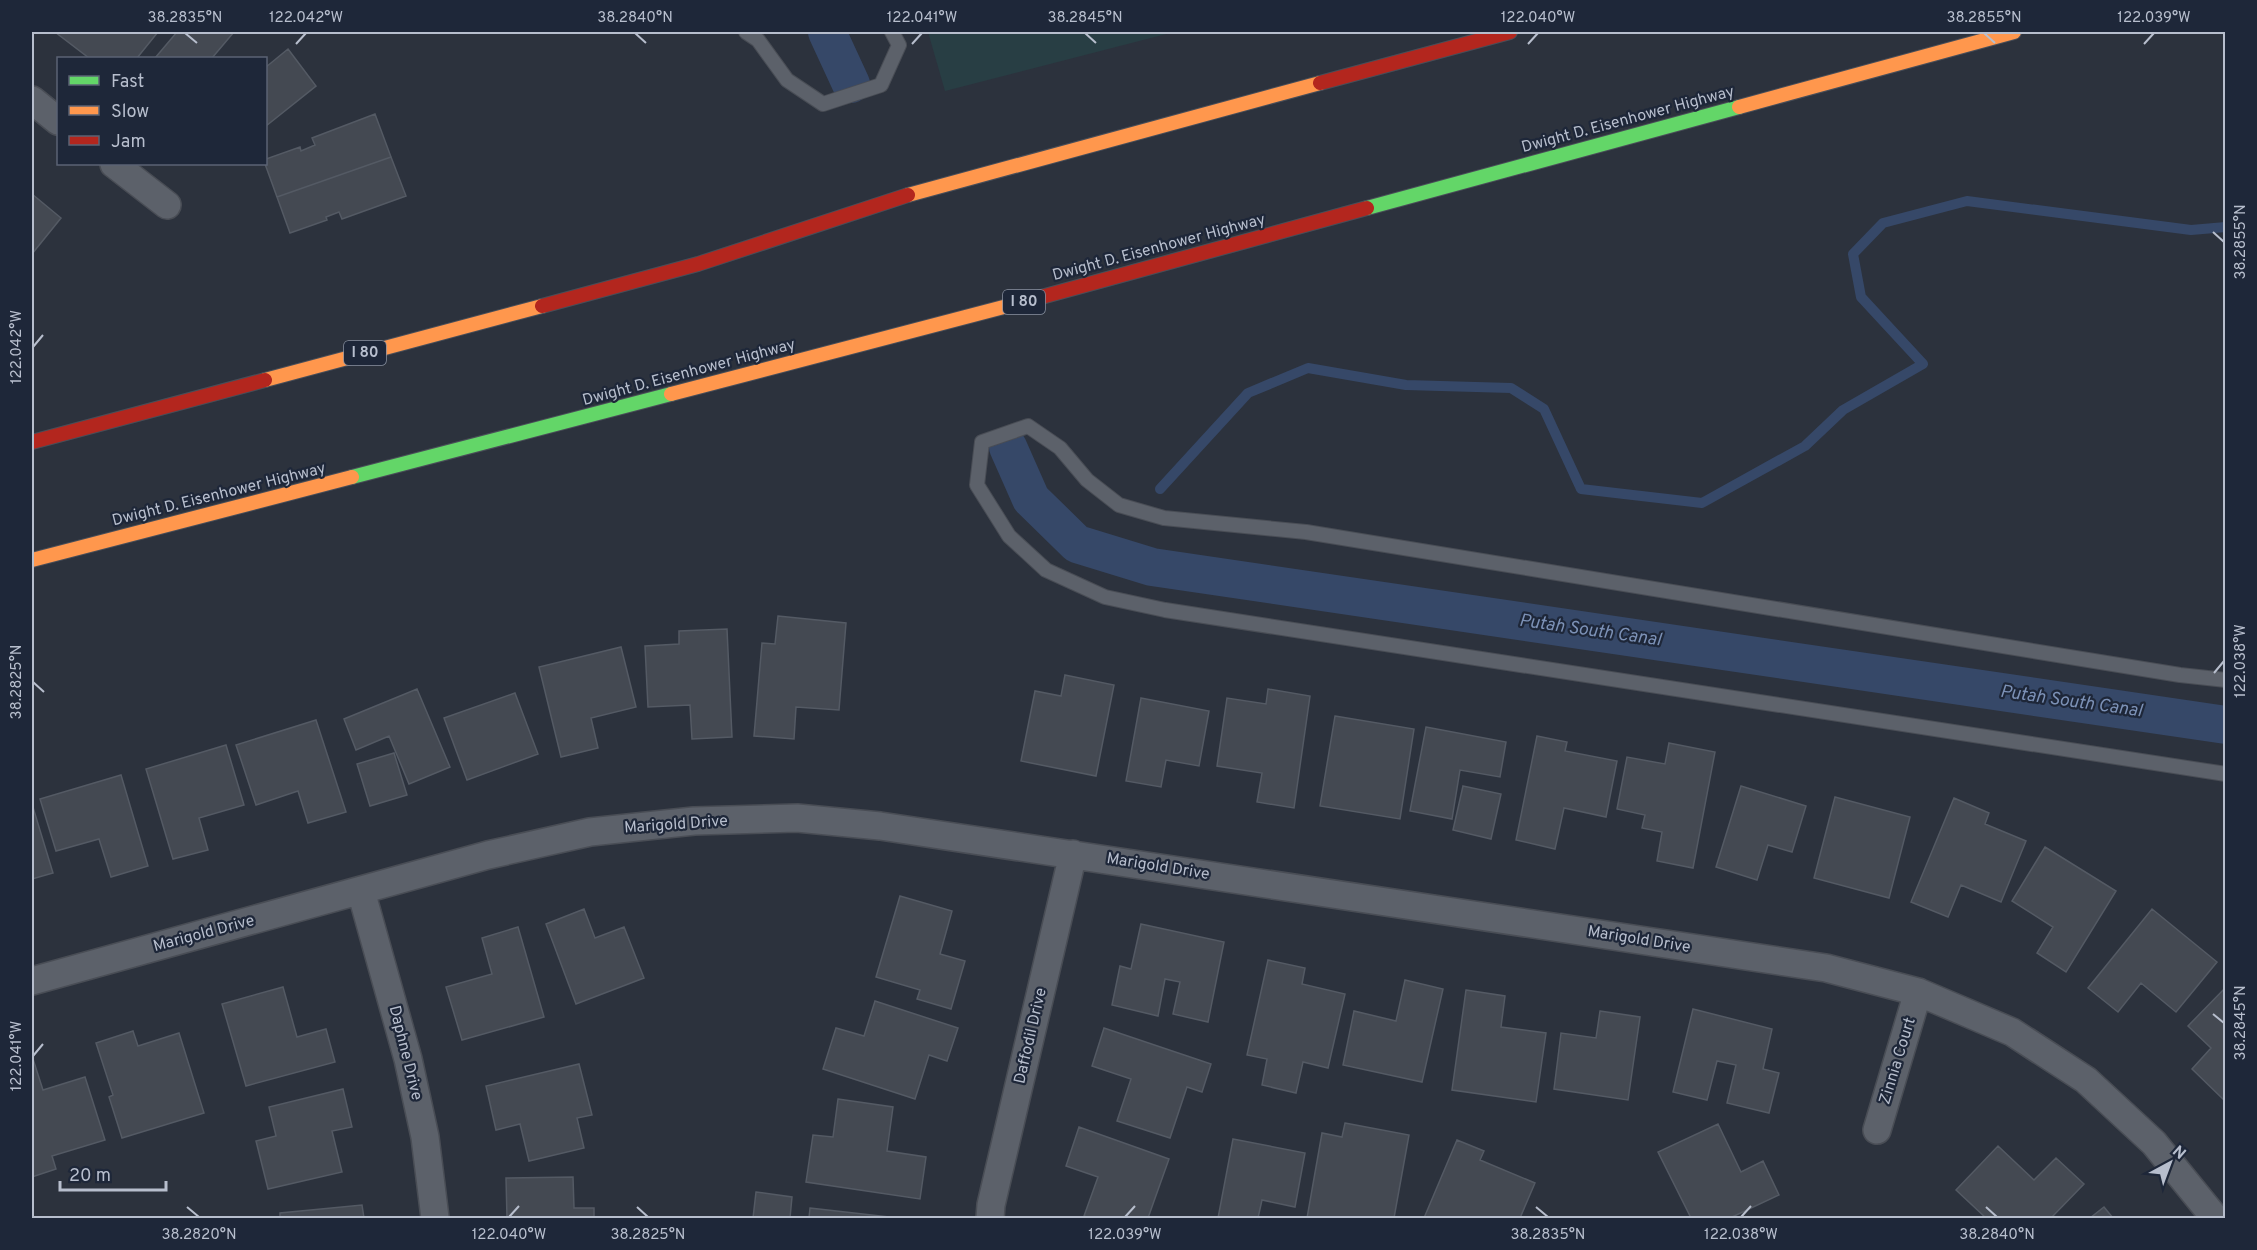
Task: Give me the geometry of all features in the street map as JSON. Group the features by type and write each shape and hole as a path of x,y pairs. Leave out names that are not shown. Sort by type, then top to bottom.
{"highway":[{"name":"I 80","path":"32,442 698,264 882,202 1510,32"},
{"name":"Dwight D. Eisenhower Highway","path":"32,560 997,309 2014,32"}],"street":[{"path":"32,100 57,120"},
{"path":"115,165 167,205"},
{"name":"Marigold Drive","path":"32,981 488,855 590,832 693,821 797,818 880,825 1826,968 1918,992 2012,1032 2086,1080 2154,1143 2215,1218"},
{"name":"Daffodil Drive","path":"990,1218 991,1205 1073,854"},
{"name":"Daphne Drive","path":"361,891 408,1059 425,1137 435,1218"},
{"name":"Zinnia Court","path":"1877,1130 1918,992"}],"lane":[{"path":"746,32 759,40 787,80 823,104 881,86 899,45 892,32"},
{"path":"2226,680 2180,675 1306,532 1164,518 1119,505 1087,480 1060,448 1028,426 982,442 977,485 1009,536 1046,570 1105,597 1166,610 2226,774"}],"green space":[{"path":"928,32 1174,32 945,91"}],"building":[{"path":"55,32 158,32 138,57 88,57"},
{"path":"177,32 234,32 213,57 156,57"},
{"path":"288,49 316,86 267,125 267,66"},
{"path":"375,114 391,157 277,197 265,165 267,159 300,147 301,151 315,145 312,138"},
{"path":"391,157 406,196 342,219 339,212 326,217 327,220 290,233 277,197"},
{"path":"32,194 61,218 32,254"},
{"path":"778,616 846,623 839,710 796,707 794,739 754,736 762,643 775,644"},
{"path":"727,629 732,737 692,739 690,705 648,707 645,646 679,644 679,631"},
{"path":"621,647 636,707 591,718 598,748 561,757 539,667"},
{"path":"1065,675 1114,685 1096,776 1021,761 1035,691 1061,696"},
{"path":"417,689 450,767 409,784 389,736 356,750 344,719"},
{"path":"1268,689 1310,696 1294,808 1257,802 1262,773 1217,766 1227,698 1266,704"},
{"path":"515,693 538,754 467,780 444,718"},
{"path":"1141,698 1209,711 1199,766 1166,760 1161,787 1126,781"},
{"path":"1335,716 1414,729 1400,819 1320,806"},
{"path":"316,720 346,812 308,823 298,791 256,805 236,745"},
{"path":"1426,727 1506,742 1500,777 1460,770 1452,819 1410,811"},
{"path":"1537,736 1567,742 1565,751 1617,761 1606,817 1564,808 1555,849 1516,840"},
{"path":"1669,743 1715,752 1693,868 1657,861 1662,832 1642,828 1645,815 1617,809 1627,757 1665,764"},
{"path":"226,745 244,805 199,818 208,850 173,859 146,769"},
{"path":"394,753 407,795 370,806 357,764"},
{"path":"121,775 148,866 111,877 99,839 56,851 40,799"},
{"path":"1463,786 1501,794 1491,839 1453,830"},
{"path":"1741,786 1806,806 1792,852 1768,845 1757,880 1716,867"},
{"path":"1835,797 1910,817 1889,898 1814,878"},
{"path":"1954,798 1989,813 1985,824 2026,841 2001,902 1961,885 1948,917 1911,902"},
{"path":"32,804 53,873 32,879"},
{"path":"2045,847 2116,891 2066,972 2037,953 2053,927 2012,901"},
{"path":"900,896 952,911 940,954 965,961 951,1009 917,999 920,990 876,977"},
{"path":"584,909 595,938 624,927 644,978 576,1004 546,924"},
{"path":"2152,909 2217,962 2176,1012 2141,983 2118,1012 2088,988"},
{"path":"1141,924 1224,942 1208,1022 1173,1014 1180,982 1165,979 1158,1016 1112,1005 1120,966 1131,969"},
{"path":"518,927 544,1017 462,1040 446,987 492,974 482,938"},
{"path":"1268,960 1305,968 1302,984 1345,994 1328,1068 1303,1062 1296,1093 1262,1085 1267,1059 1247,1055"},
{"path":"1405,980 1443,989 1422,1082 1343,1065 1354,1011 1396,1021"},
{"path":"283,987 297,1037 326,1029 335,1062 246,1086 222,1004"},
{"path":"2226,987 2226,1102 2192,1069 2211,1048 2188,1026"},
{"path":"1466,990 1505,996 1501,1027 1546,1033 1536,1102 1452,1090"},
{"path":"875,1001 958,1028 947,1061 929,1055 915,1099 823,1069 836,1028 864,1036"},
{"path":"1693,1009 1772,1029 1763,1069 1779,1073 1769,1113 1727,1103 1736,1065 1717,1061 1707,1100 1673,1092"},
{"path":"1600,1011 1640,1017 1628,1100 1554,1089 1561,1033 1596,1038"},
{"path":"1104,1028 1211,1064 1202,1092 1187,1087 1170,1138 1117,1121 1131,1079 1092,1066"},
{"path":"133,1031 138,1046 179,1033 204,1113 122,1138 109,1097 113,1095 96,1043"},
{"path":"32,1059 43,1090 85,1077 105,1140 52,1156 56,1169 32,1177"},
{"path":"579,1064 592,1115 577,1118 584,1148 529,1161 520,1124 496,1130 486,1086"},
{"path":"343,1089 352,1127 332,1131 342,1172 268,1189 256,1141 276,1136 269,1107"},
{"path":"838,1099 893,1107 887,1151 926,1157 920,1199 806,1182 813,1135 833,1137"},
{"path":"1345,1123 1409,1135 1394,1218 1307,1218 1322,1133 1342,1137"},
{"path":"1718,1124 1741,1172 1763,1161 1779,1195 1730,1218 1691,1218 1658,1152"},
{"path":"1079,1127 1169,1159 1148,1218 1090,1218 1084,1216 1098,1177 1066,1166"},
{"path":"1233,1139 1305,1153 1295,1207 1262,1200 1258,1218 1218,1218"},
{"path":"1457,1140 1484,1151 1480,1160 1535,1183 1520,1218 1424,1218"},
{"path":"1998,1146 2034,1180 2056,1158 2084,1184 2051,1218 1986,1218 1956,1190"},
{"path":"573,1177 574,1208 594,1208 594,1218 507,1218 506,1178"},
{"path":"756,1192 792,1197 790,1218 753,1218"},
{"path":"362,1205 364,1218 280,1218 280,1213"},
{"path":"2104,1207 2113,1218 2090,1218"},
{"path":"810,1208 898,1218 809,1218"}],"waterway":[{"name":"Putah South Canal","path":"827,32 851,84"},
{"path":"1160,489 1248,393 1308,368 1406,385 1511,388 1544,409 1581,489 1702,503 1805,446 1843,410 1923,364 1861,297 1853,254 1883,223 1967,201 2191,230 2226,227"},
{"name":"Putah South Canal","path":"1008,447 1031,499 1077,544 1152,567 2226,725"}],"traffic: fast":[{"path":"1367,208 1739,107"},
{"path":"352,477 671,394"}],"traffic: slow":[{"path":"1739,107 2014,32"},
{"path":"908,195 1320,83"},
{"path":"671,394 1023,302"},
{"path":"265,380 542,306"},
{"path":"32,560 352,477"}],"traffic: jam":[{"path":"1320,83 1510,32"},
{"path":"542,306 698,264 908,195"},
{"path":"1023,302 1367,208"},
{"path":"32,442 265,380"}]}
